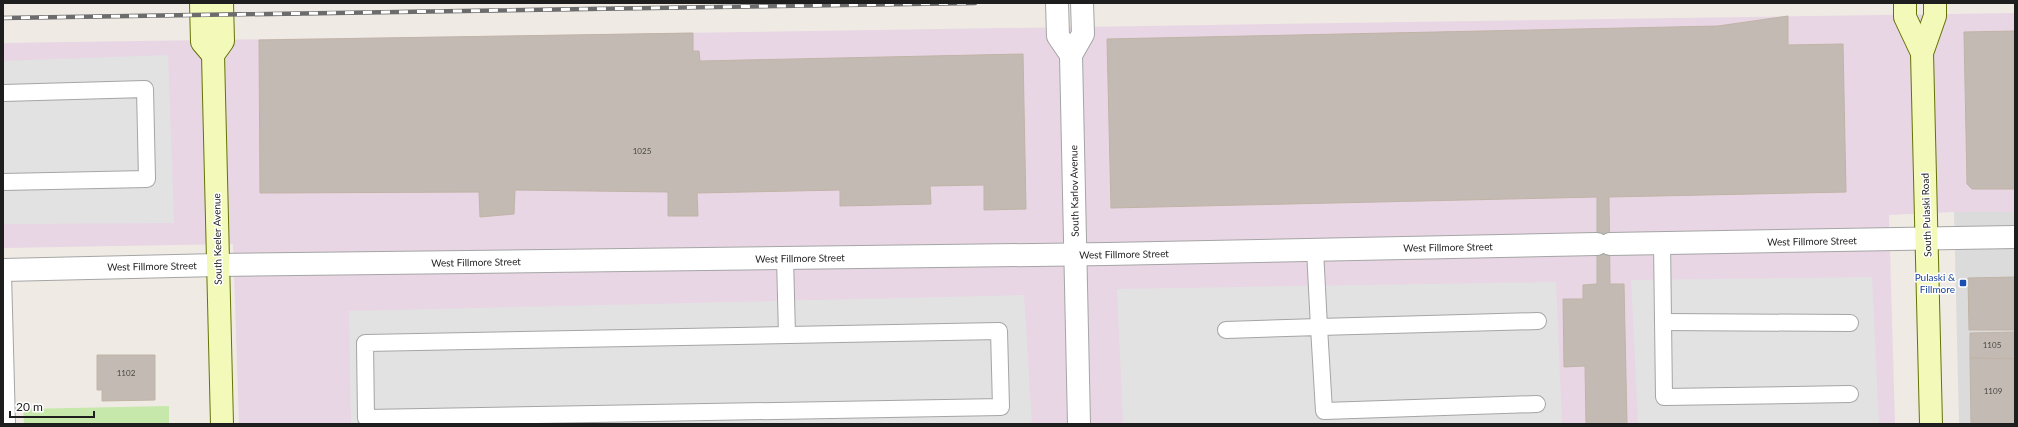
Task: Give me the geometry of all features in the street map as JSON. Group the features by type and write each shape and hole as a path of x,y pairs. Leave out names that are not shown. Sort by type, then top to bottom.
{"street":[{"path":"201,3 202,42 213,55 223,41 222,3"},
{"path":"1057,3 1058,36 1071,55 1083,34 1082,3"},
{"name":"South Pulaski Road","path":"1905,3 1906,17 1922,53"},
{"name":"South Pulaski Road","path":"1931,424 1922,53 1935,16 1935,3"},
{"name":"South Keeler Avenue","path":"213,55 222,424"},
{"name":"South Karlov Avenue","path":"1071,55 1079,424"},
{"name":"West Fillmore Street","path":"3,270 218,265 1075,255 2015,237"}],"lane":[{"path":"3,93 145,89 147,179 3,182"},
{"path":"1662,244 1664,397 1850,394"},
{"path":"1315,250 1324,411 1537,404"},
{"path":"785,258 787,335"},
{"path":"3,274 7,424"},
{"path":"1226,330 1538,321"},
{"path":"1663,322 1850,323"},
{"path":"999,331 1001,407 366,418 365,343 787,335 999,331"}],"shaded area":[{"path":"2015,13 2015,212 1954,212 1889,215 1895,424 239,424 233,244 3,248 3,43"},
{"path":"168,55 174,223 3,224 3,61"},
{"path":"1954,212 2015,212 2015,424 1959,424"},
{"path":"1872,277 1879,424 1638,424 1631,280"},
{"path":"1556,282 1562,424 1123,424 1117,289"},
{"path":"1024,295 1032,424 351,424 349,311"}],"green space":[{"path":"169,406 169,424 24,424 23,409"}],"building":[{"path":"1788,16 1788,45 1843,44 1846,192 1609,197 1610,284 1624,284 1627,424 1586,424 1585,366 1564,367 1563,299 1583,299 1583,285 1597,284 1597,197 1111,208 1107,39 1718,26"},
{"path":"2015,31 2015,189 1972,189 1967,184 1964,32"},
{"path":"693,33 693,51 699,51 700,61 1023,54 1026,209 984,210 984,185 930,186 931,204 840,206 840,190 697,193 698,216 668,216 668,192 515,190 514,214 480,217 479,192 260,193 259,40"},
{"path":"2015,277 2015,330 1969,330 1968,278"},
{"path":"2015,332 2015,359 1970,358 1970,333"},
{"path":"97,355 155,355 155,400 102,401 102,390 97,390"},
{"path":"1970,358 2015,359 2015,424 1971,424"}],"railway":[{"path":"3,18 975,3"}],"place":[{"name":"Pulaski & Fillmore","path":"1963,283"}]}
